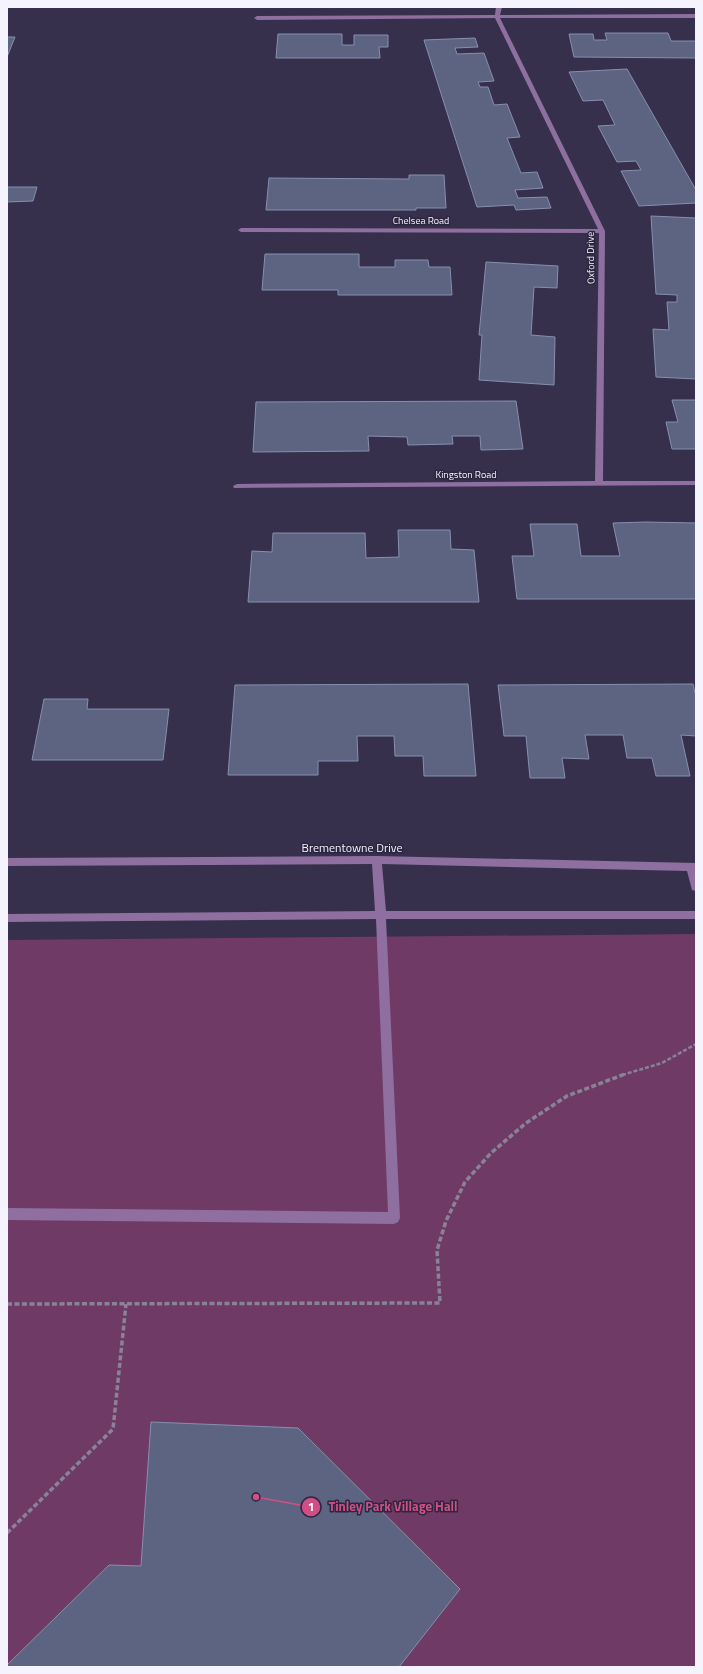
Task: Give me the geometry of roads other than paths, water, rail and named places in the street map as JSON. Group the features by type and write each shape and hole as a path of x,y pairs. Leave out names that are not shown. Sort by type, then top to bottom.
{"street":[{"path":"498,18 499,7"},
{"path":"257,18 696,16"},
{"name":"Oxford Drive","path":"498,18 602,231 599,484"},
{"name":"Chelsea Road","path":"241,230 602,231"},
{"name":"Kingston Road","path":"237,486 696,483"},
{"path":"7,1214 394,1218 381,915 377,860"},
{"name":"Brementowne Drive","path":"7,862 377,860 694,867"},
{"path":"694,867 696,887"},
{"path":"7,918 381,915 696,915"}],"place":[{"name":"Tinley Park Village Hall","path":"256,1497"}]}
